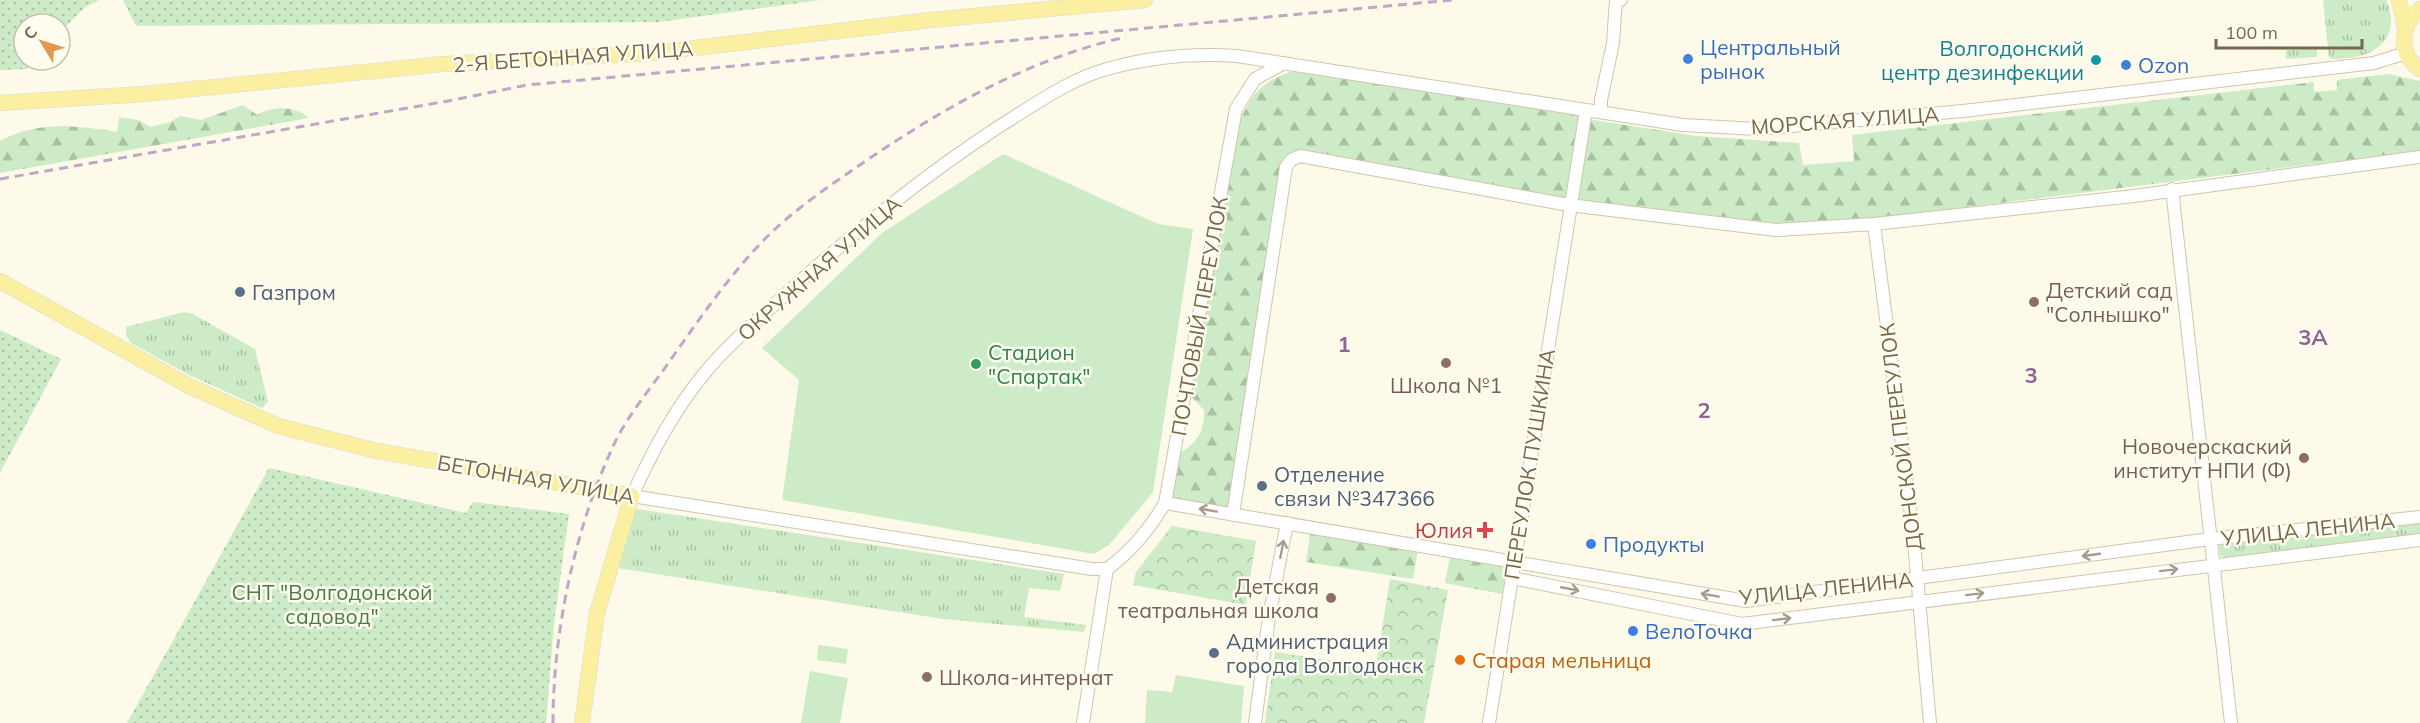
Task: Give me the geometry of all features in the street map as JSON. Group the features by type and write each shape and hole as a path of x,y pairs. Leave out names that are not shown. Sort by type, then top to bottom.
{"main road":[{"name":"2-Я БЕТОННАЯ УЛИЦА","path":"0,103 144,93 444,64 653,53 931,20 1145,0"},
{"path":"2399,0 2405,28"},
{"path":"2420,9 2412,16 2405,28 2403,38 2406,53 2420,69"},
{"name":"БЕТОННАЯ УЛИЦА","path":"0,281 189,386 278,426 377,451 632,496"},
{"name":"ОКРУЖНАЯ УЛИЦА","path":"582,723 597,612 632,496"}],"street":[{"path":"1601,112 1601,100 1613,43 1616,0 1621,0"},
{"name":"ОКРУЖНАЯ УЛИЦА","path":"632,496 653,449 674,414 704,374 738,337 818,265 903,194 991,131 1051,94 1106,69 1194,53 1284,63"},
{"name":"МОРСКАЯ УЛИЦА","path":"1284,63 1683,125 1758,129 2036,104 2364,64 2406,53"},
{"name":"ПОЧТОВЫЙ ПЕРЕУЛОК","path":"1107,569 1141,540 1165,503 1236,109 1256,79 1284,63"},
{"name":"ПЕРЕУЛОК ПУШКИНА","path":"1490,723 1569,205 1586,110"},
{"path":"1233,515 1286,167 1291,160 1300,156 1569,205 1776,230 1874,224 2134,196 2172,189 2420,157"},
{"path":"2172,189 2231,723"},
{"name":"ДОНСКОЙ ПЕРЕУЛОК","path":"1874,224 1916,579 1929,723"},
{"name":"БЕТОННАЯ УЛИЦА","path":"632,496 1080,567 1107,569"},
{"name":"УЛИЦА ЛЕНИНА","path":"1165,503 1746,601 2210,539 2420,517"},
{"path":"1255,723 1269,617 1287,522"},
{"name":"УЛИЦА ЛЕНИНА","path":"1512,578 1742,624 2420,540"},
{"path":"1083,723 1107,569"}],"green space":[{"path":"0,0 99,0 84,8 72,20 72,12 12,12 12,70 0,70"},
{"path":"123,0 821,0 659,22 136,26"},
{"path":"2323,0 2386,0 2391,23 2385,40 2378,47 2360,56 2329,58"},
{"path":"2317,48 2317,57 2286,59 2286,50"},
{"path":"1290,72 1313,73 1579,116 1566,197 1563,200 1289,155 1228,509 1172,501 1181,452 1196,440 1202,429 1204,410 1191,396 1236,132 1255,94 1269,82"},
{"path":"2388,74 2420,81 2420,151 1773,231 1578,205 1575,199 1589,121 1593,120 1697,136 1799,143 1803,165 1854,161 1852,135 2314,82 2314,92 2337,90 2337,80"},
{"path":"243,105 257,115 283,108 297,111 309,118 0,173 0,141 28,130 72,126 117,132 119,117 138,120 150,127 170,122 180,116 201,120"},
{"name":"Стадион \"Спартак\"","path":"1003,154 1158,224 1193,229 1153,492 1109,545 1094,554 782,500 799,380 762,348 882,233"},
{"path":"184,312 193,314 255,349 268,402 262,408 189,375 131,343 126,335 126,327"},
{"path":"0,330 61,359 0,473"},
{"name":"СНТ \"Волгодонской садовод\"","path":"269,468 466,513 473,502 569,514 554,623 546,723 127,723"},
{"path":"637,509 1064,574 1060,591 1029,588 1024,617 1086,625 1084,632 943,619 618,568 616,566 633,512"},
{"path":"2420,517 2420,536 2224,558 2220,555 2219,546 2223,541"},
{"path":"1172,526 1256,541 1246,605 1133,585 1136,572"},
{"path":"1310,533 1418,550 1413,579 1306,562"},
{"path":"1450,557 1507,565 1502,594 1445,583"},
{"path":"1390,579 1448,590 1424,723 1265,723 1275,652 1376,667"},
{"path":"818,645 848,649 846,664 817,660"},
{"path":"810,671 848,678 840,723 801,723"},
{"path":"1176,675 1244,686 1241,723 1145,723 1147,690 1172,692"}],"railway":[{"path":"0,179 448,101 527,85 1453,0"},
{"path":"553,723 557,654 568,584 576,549 598,482 630,416 736,272 770,233 793,213 842,177 918,127 1019,73 1089,47 1126,37"}],"place":[{"name":"Центральный рынок","path":"1688,59"},
{"name":"Волгодонский центр дезинфекции","path":"2096,60"},
{"name":"Ozon","path":"2126,65"},
{"name":"Газпром","path":"240,292"},
{"name":"Детский сад \"Солнышко\"","path":"2034,302"},
{"name":"Школа №1","path":"1446,363"},
{"name":"Стадион \"Спартак\"","path":"976,364"},
{"name":"Новочерскаский институт НПИ (Ф)","path":"2304,458"},
{"name":"Отделение связи №347366","path":"1262,486"},
{"name":"Юлия","path":"1485,530"},
{"name":"Продукты","path":"1591,544"},
{"name":"Детская театральная школа","path":"1331,598"},
{"name":"ВелоТочка","path":"1633,631"},
{"name":"Администрация города Волгодонск","path":"1214,653"},
{"name":"Старая мельница","path":"1460,660"},
{"name":"Школа-интернат","path":"927,677"}],"district":[{"name":"3А","path":"2313,337"},
{"name":"1","path":"1344,344"},
{"name":"3","path":"2031,375"},
{"name":"2","path":"1704,410"}]}
